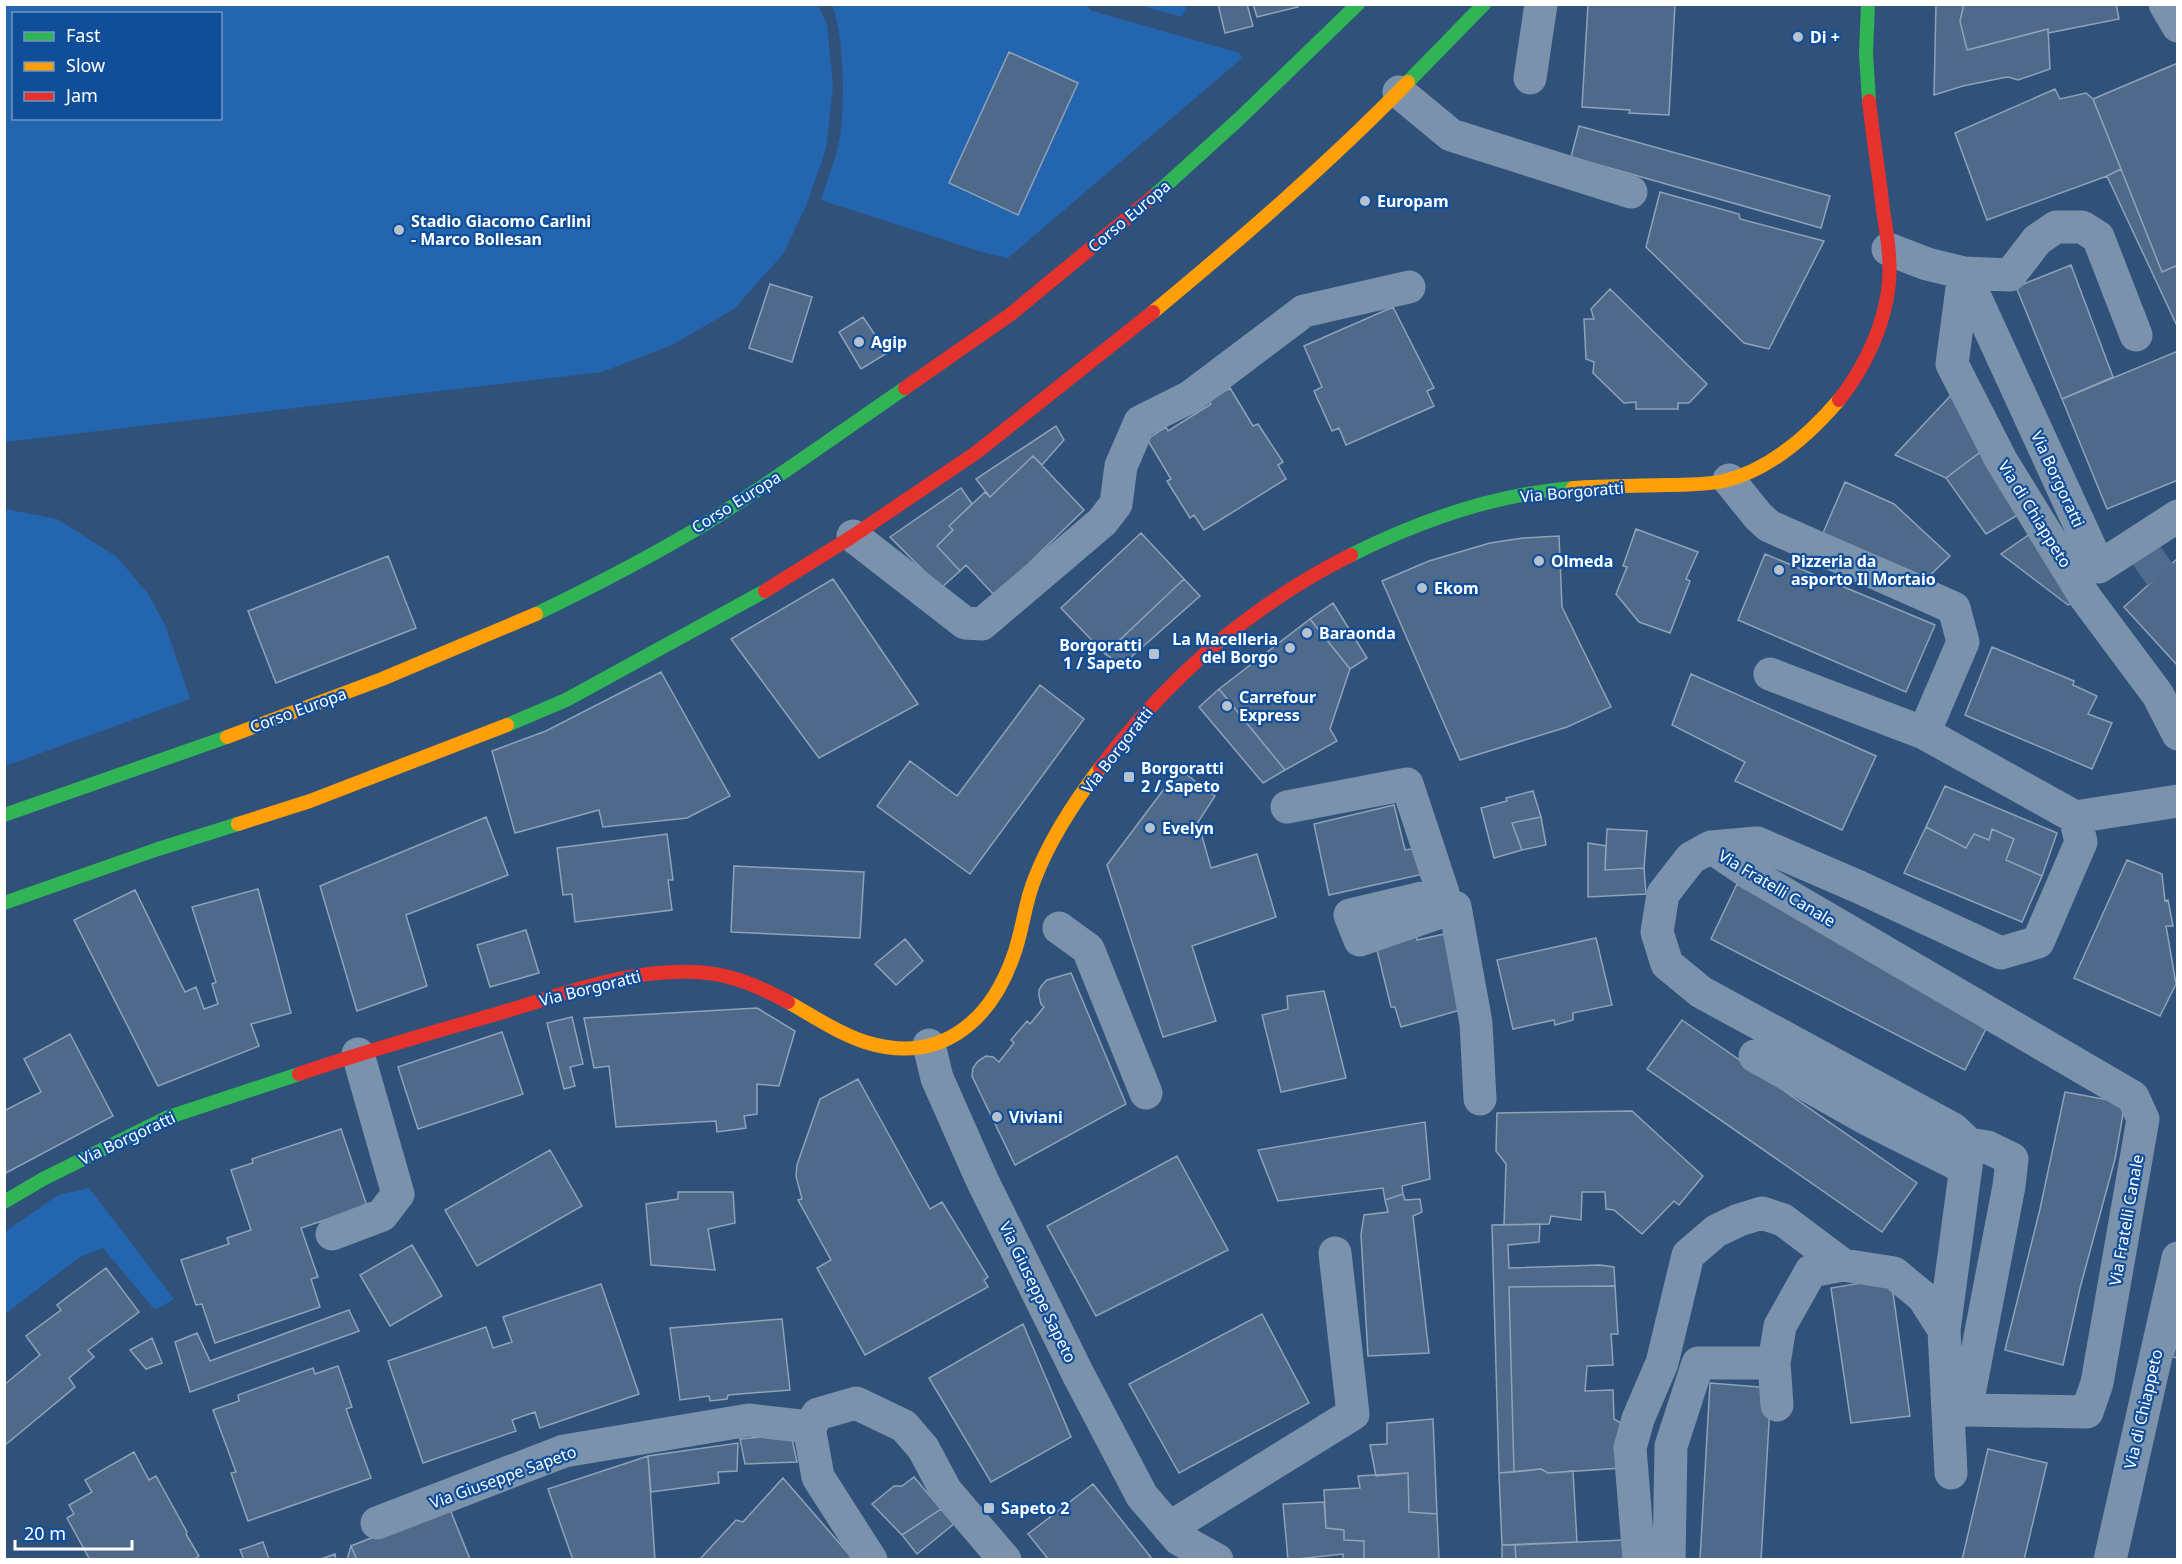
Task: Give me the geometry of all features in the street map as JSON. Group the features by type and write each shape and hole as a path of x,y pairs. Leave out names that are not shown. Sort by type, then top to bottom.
{"main road":[{"name":"Corso Europa","path":"4,815 434,660 603,581 669,544 821,446 1028,301 1170,182 1310,53 1358,4"},
{"path":"4,903 158,849 310,801 463,743 566,700 778,584 977,452 1095,360 1238,242 1399,92 1484,4"},
{"name":"Via Borgoratti","path":"4,1202 43,1179 166,1118 358,1053 618,978 653,973 700,974 732,978 771,992 818,1021 880,1048 907,1049 954,1038 976,1018 995,993 1014,955 1028,894 1038,870 1075,804 1126,733 1200,657 1247,618 1356,552 1440,516 1537,492 1729,480 1764,465 1797,440 1833,406 1849,387 1865,361 1880,320 1889,283 1888,249 1870,116 1867,58 1868,4"}],"street":[{"path":"1530,78 1541,4"},
{"path":"2165,4 2178,26"},
{"path":"1399,92 1451,135 1523,157 1624,201"},
{"path":"1888,249 1927,264 1964,273 2010,275 2037,240 2056,227 2082,227 2098,237 2136,335"},
{"name":"Via Borgoratti","path":"1964,273 2099,567 2178,516"},
{"name":"Via di Chiappeto","path":"1964,273 1952,364 2001,460 2085,597 2158,695 2178,734"},
{"path":"853,536 965,623 982,624 1102,522 1116,504 1121,466 1140,422 1190,397 1304,310 1409,287"},
{"path":"1729,480 1769,526 1954,608 1963,642 1924,733"},
{"path":"1770,674 1924,733 2075,817 2178,801"},
{"path":"1287,807 1407,784 1443,893 1350,915 1360,940 1455,907 1476,1023 1480,1099"},
{"name":"Via Fratelli Canale","path":"1967,1156 1953,1129 1701,992 1666,964 1657,932 1663,894 1691,858 1711,847 1757,843 1859,887 2001,953 2038,942 2081,842 2075,817"},
{"name":"Via Fratelli Canale","path":"1711,847 1749,873 2133,1097 2144,1119 2097,1383 2087,1412 1966,1410 2009,1186 2012,1159 1987,1147 1967,1156 1869,1120 1755,1056"},
{"path":"1059,928 1088,949 1146,1093"},
{"name":"Via Giuseppe Sapeto","path":"930,1045 937,1078 982,1180 1142,1496 1179,1539 1217,1560"},
{"path":"332,1234 382,1215 398,1194 358,1053"},
{"path":"1951,1473 1944,1330 1967,1156"},
{"path":"1639,1560 1630,1448 1638,1419 1662,1363 1688,1255 1716,1231 1739,1220 1762,1213 1783,1220 1843,1265"},
{"path":"1169,1528 1353,1414 1335,1252"},
{"name":"Via di Chiappeto","path":"2110,1560 2178,1258"},
{"path":"1777,1405 1774,1363 1780,1326 1811,1271 1843,1265 1894,1273 1923,1297 1944,1330"},
{"path":"1669,1560 1671,1446 1698,1363 1774,1363"},
{"path":"871,1560 818,1477 809,1427 818,1414 855,1403 904,1425 923,1448 946,1491 1005,1560"},
{"name":"Via Giuseppe Sapeto","path":"377,1523 564,1451 749,1420 809,1427"}],"shaded area":[{"path":"1187,4 1182,17 1139,5"},
{"name":"Stadio Giacomo Carlini - Marco Bollesan","path":"4,5 818,5 827,24 833,86 826,149 806,206 783,254 734,309 672,345 602,372 5,442"},
{"path":"832,5 1086,5 1092,11 1240,53 1242,58 1008,258 985,253 821,200 837,151 842,119 842,56 840,36"},
{"path":"5,509 57,519 117,557 148,594 165,625 190,699 5,766"},
{"path":"89,1188 174,1299 155,1310 103,1248 80,1257 5,1314 5,1232 58,1195"}],"building":[{"path":"1218,4 1247,4 1253,26 1225,33"},
{"path":"1253,4 1297,4 1298,7 1257,17"},
{"path":"1588,4 1675,4 1669,115 1582,107"},
{"path":"1936,4 1964,4 1960,21 1967,50 2048,29 2050,69 2018,80 2002,78 1934,95"},
{"path":"1964,4 2116,4 2119,19 2048,33 2048,29 1967,50 1960,21"},
{"path":"1009,52 1078,83 1018,215 949,183"},
{"path":"2178,63 2178,265 2162,272 2093,99"},
{"path":"2055,89 2060,99 2086,93 2093,99 2121,169 1987,220 1955,133"},
{"path":"1579,126 1830,196 1821,228 1571,157"},
{"path":"2121,169 2162,272 2178,265 2178,328 2107,176"},
{"path":"1660,192 1739,214 1740,219 1824,241 1769,349 1744,343 1646,247"},
{"path":"2071,265 2113,377 2062,399 2016,287"},
{"path":"770,284 812,297 792,362 749,348"},
{"path":"1610,289 1707,384 1689,403 1678,403 1678,409 1636,409 1636,402 1624,403 1593,373 1594,362 1586,359 1584,319 1594,319 1591,309"},
{"path":"1393,307 1434,388 1427,391 1434,406 1346,445 1339,428 1332,431 1314,391 1322,387 1304,346"},
{"path":"863,317 887,353 861,369 839,332"},
{"path":"2178,351 2178,480 2107,509 2062,399"},
{"path":"1230,388 1253,426 1258,424 1283,462 1278,465 1286,479 1204,530 1194,515 1190,518 1167,481 1171,479 1147,439 1166,427 1168,431 1211,404 1208,401"},
{"path":"1954,392 1987,447 1946,478 1895,455"},
{"path":"1056,426 1064,440 1042,465 1033,456 990,497 976,479"},
{"path":"1987,447 2026,510 1986,534 1946,478"},
{"path":"1033,456 1084,510 995,596 966,565 960,571 937,546 953,530 949,526 985,492 990,497"},
{"path":"1845,482 1894,504 1950,556 1927,578 1823,533"},
{"path":"961,488 972,504 949,526 953,530 937,546 960,571 941,588 890,537"},
{"path":"1636,529 1698,552 1686,579 1690,581 1670,633 1639,622 1616,594 1627,567 1623,566"},
{"path":"2037,529 2084,598 2068,605 2001,554"},
{"path":"1141,533 1184,579 1105,654 1061,608"},
{"path":"1559,536 1562,607 1611,707 1567,727 1460,760 1382,581 1429,561 1490,543"},
{"path":"1765,554 1935,625 1906,692 1738,620"},
{"path":"388,556 416,628 276,683 248,611"},
{"path":"2178,558 2178,666 2124,607"},
{"path":"833,579 918,704 819,758 731,639"},
{"path":"1184,579 1200,596 1122,665 1105,654"},
{"path":"1333,603 1367,658 1350,669 1310,619"},
{"path":"1310,619 1350,669 1330,729 1337,741 1285,770 1219,689"},
{"path":"1992,647 2074,681 2073,685 2097,696 2088,714 2112,723 2092,769 1965,715"},
{"path":"661,672 730,796 687,818 603,827 599,810 515,833 492,751 546,731"},
{"path":"1691,674 1876,756 1842,830 1735,781 1745,762 1672,725"},
{"path":"1040,685 1084,719 970,874 877,806 910,761 957,796"},
{"path":"1219,689 1285,770 1263,783 1199,707"},
{"path":"1179,769 1215,796 1198,822 1211,868 1257,854 1276,917 1192,946 1216,1021 1163,1037 1107,865"},
{"path":"1945,786 2057,833 2042,876 2006,860 2014,839 1992,829 1989,840 1974,834 1966,848 1926,827"},
{"path":"1533,791 1541,817 1512,823 1522,850 1494,858 1481,808"},
{"path":"1394,805 1405,850 1423,847 1428,873 1329,895 1314,824"},
{"path":"486,817 508,875 406,915 427,986 357,1011 320,886"},
{"path":"1541,817 1546,845 1522,850 1512,823"},
{"path":"1926,827 1966,848 1974,834 1989,840 1992,829 2014,839 2006,860 2042,876 2022,922 1904,873"},
{"path":"1607,829 1647,831 1644,868 1605,870"},
{"path":"667,834 673,880 668,880 672,910 575,922 572,894 563,895 557,848"},
{"path":"1588,843 1606,846 1605,870 1644,868 1646,894 1588,897"},
{"path":"2127,860 2162,874 2165,901 2168,900 2173,926 2166,926 2176,984 2160,1016 2074,978"},
{"path":"734,866 864,872 860,938 731,932"},
{"path":"1737,884 1991,1019 1965,1070 1711,939"},
{"path":"258,889 291,1013 251,1024 259,1046 158,1086 74,920 135,890 185,992 196,987 204,1009 218,1004 212,984 216,982 192,907"},
{"path":"526,930 539,973 490,987 477,945"},
{"path":"1449,933 1467,1008 1401,1027 1395,1007 1391,1007 1376,946 1416,934 1417,940"},
{"path":"1596,938 1612,1005 1573,1013 1573,1020 1555,1025 1554,1020 1513,1029 1497,960"},
{"path":"905,939 923,961 896,985 875,964"},
{"path":"1071,973 1126,1104 1015,1165 972,1076 973,1068 986,1056 993,1057 999,1062 1014,1043 1011,1040 1027,1021 1030,1024 1044,1007 1039,996 1042,985 1047,980"},
{"path":"1324,991 1346,1078 1281,1092 1262,1015 1288,1009 1287,996"},
{"path":"757,1008 795,1031 779,1086 757,1084 757,1114 744,1116 746,1128 717,1132 716,1121 616,1127 609,1066 594,1068 584,1018"},
{"path":"572,1017 583,1064 570,1067 575,1086 564,1089 547,1023"},
{"path":"1682,1020 1917,1183 1882,1232 1647,1069"},
{"path":"502,1032 523,1094 418,1129 398,1067"},
{"path":"70,1034 113,1116 4,1174 4,1111 41,1092 24,1059"},
{"path":"858,1079 930,1209 942,1202 988,1277 984,1280 988,1287 865,1355 817,1268 831,1260 798,1200 802,1199 796,1176 797,1165 820,1099"},
{"path":"2065,1092 2125,1103 2115,1159 2080,1288 2063,1365 2005,1350 2040,1209"},
{"path":"1632,1111 1703,1176 1679,1205 1674,1201 1642,1234 1614,1210 1606,1209 1605,1192 1582,1192 1581,1220 1551,1216 1549,1224 1504,1225 1506,1164 1496,1151 1497,1113"},
{"path":"1425,1122 1430,1179 1402,1186 1403,1194 1385,1200 1383,1188 1278,1201 1258,1150"},
{"path":"341,1129 367,1206 301,1228 318,1277 311,1279 320,1307 215,1343 202,1304 196,1305 181,1260 229,1244 227,1238 251,1230 231,1170 253,1163 252,1159"},
{"path":"550,1150 582,1206 477,1266 445,1210"},
{"path":"1177,1156 1228,1250 1096,1316 1047,1226"},
{"path":"678,1192 733,1192 735,1223 708,1229 715,1270 651,1265 646,1204 678,1199"},
{"path":"1403,1194 1405,1200 1420,1199 1422,1212 1413,1216 1429,1353 1368,1356 1361,1235 1364,1215 1388,1212 1385,1200"},
{"path":"1540,1224 1539,1242 1508,1245 1509,1268 1600,1265 1614,1267 1615,1286 1509,1287 1514,1472 1499,1473 1492,1225"},
{"path":"412,1245 442,1296 390,1326 360,1275"},
{"path":"106,1268 139,1312 88,1350 94,1357 69,1378 75,1387 4,1446 4,1385 40,1355 26,1336 61,1310 57,1305"},
{"path":"1891,1278 1910,1416 1851,1423 1831,1288"},
{"path":"601,1284 639,1394 540,1428 535,1412 512,1420 516,1431 423,1463 388,1361 486,1327 493,1348 512,1342 503,1317"},
{"path":"1615,1286 1618,1334 1611,1334 1613,1365 1587,1366 1585,1391 1613,1390 1614,1419 1621,1423 1622,1468 1548,1473 1541,1469 1514,1472 1509,1287"},
{"path":"349,1310 359,1331 190,1392 175,1342 197,1333 210,1361"},
{"path":"1262,1314 1309,1403 1179,1473 1129,1384"},
{"path":"782,1319 790,1390 728,1395 727,1399 710,1401 709,1396 680,1400 670,1328"},
{"path":"1023,1324 1071,1437 991,1482 929,1378"},
{"path":"152,1338 162,1363 146,1369 130,1350"},
{"path":"2178,1339 2178,1358 2172,1357"},
{"path":"338,1366 352,1407 346,1409 371,1478 248,1521 231,1473 236,1472 213,1410 239,1401 238,1395 313,1368 315,1374"},
{"path":"1710,1383 1771,1388 1761,1560 1700,1560"},
{"path":"1433,1419 1437,1514 1409,1512 1408,1473 1376,1476 1370,1445 1387,1444 1387,1423"},
{"path":"791,1434 797,1462 745,1464 740,1439"},
{"path":"738,1443 737,1471 718,1472 719,1483 651,1492 648,1456"},
{"path":"1988,1449 2047,1463 2024,1560 1962,1560"},
{"path":"134,1452 149,1480 156,1476 187,1532 199,1556 193,1560 90,1560 67,1518 74,1514 69,1505 92,1492 85,1480"},
{"path":"648,1456 655,1560 573,1560 548,1489"},
{"path":"1541,1469 1548,1473 1573,1471 1577,1542 1502,1545 1499,1473"},
{"path":"1408,1473 1409,1512 1437,1514 1439,1560 1364,1560 1364,1541 1344,1540 1344,1530 1326,1528 1324,1490 1360,1488 1358,1476"},
{"path":"914,1477 941,1509 902,1535 872,1504 894,1486 902,1486"},
{"path":"783,1478 854,1560 699,1560 736,1520 743,1522"},
{"path":"1093,1484 1153,1560 1049,1560 1028,1534"},
{"path":"1324,1502 1326,1528 1344,1530 1344,1540 1364,1541 1364,1560 1343,1560 1343,1554 1288,1560 1283,1504"},
{"path":"449,1507 470,1559 357,1560 351,1546"},
{"path":"941,1509 954,1524 917,1554 902,1535"},
{"path":"1624,1540 1624,1560 1516,1560 1515,1545"},
{"path":"263,1542 269,1559 244,1560 240,1550"},
{"path":"1502,1545 1515,1545 1516,1560 1502,1560"},
{"path":"351,1546 357,1560 347,1560"},
{"path":"335,1554 336,1560 318,1560"}],"tunnel":[{"path":"2138,572 2178,544"}],"traffic: fast":[{"path":"1154,196 1239,119 1358,4"},
{"path":"1408,82 1484,4"},
{"path":"1868,4 1866,53 1869,101"},
{"path":"536,614 622,571 705,524 905,388"},
{"path":"1351,555 1377,542 1459,511 1515,496 1573,488"},
{"path":"507,725 566,700 765,591"},
{"path":"4,815 227,737"},
{"path":"4,903 158,849 238,824"},
{"path":"4,1202 43,1179 166,1118 299,1074"}],"traffic: slow":[{"path":"1153,312 1284,200 1408,82"},
{"path":"1573,488 1702,484 1741,476 1773,460 1787,450 1815,426 1839,400"},
{"path":"227,737 382,679 536,614"},
{"path":"238,824 310,801 507,725"},
{"path":"788,1002 845,1034 865,1042 891,1048 916,1048 938,1043 957,1033 975,1019 990,1002 1003,981 1013,957 1028,898 1041,863 1064,821 1100,768"}],"traffic: jam":[{"path":"1839,400 1857,374 1872,345 1883,314 1889,283 1888,246 1869,101"},
{"path":"905,388 1011,314 1154,196"},
{"path":"765,591 853,536 977,452 1153,312"},
{"path":"1100,768 1153,704 1213,647 1279,597 1351,555"},
{"path":"299,1074 579,989 655,973 707,973 728,977 749,983 788,1002"}],"place":[{"name":"Di +","path":"1798,37"},
{"name":"Europam","path":"1365,201"},
{"name":"Stadio Giacomo Carlini - Marco Bollesan","path":"399,230"},
{"name":"Agip","path":"859,342"},
{"name":"Olmeda","path":"1539,561"},
{"name":"Pizzeria da asporto Il Mortaio","path":"1779,570"},
{"name":"Ekom","path":"1422,588"},
{"name":"Baraonda","path":"1307,633"},
{"name":"La Macelleria del Borgo","path":"1290,648"},
{"name":"Borgoratti 1 / Sapeto","path":"1154,654"},
{"name":"Carrefour Express","path":"1227,706"},
{"name":"Borgoratti 2 / Sapeto","path":"1129,777"},
{"name":"Evelyn","path":"1150,828"},
{"name":"Viviani","path":"997,1117"},
{"name":"Sapeto 2","path":"989,1508"}]}
